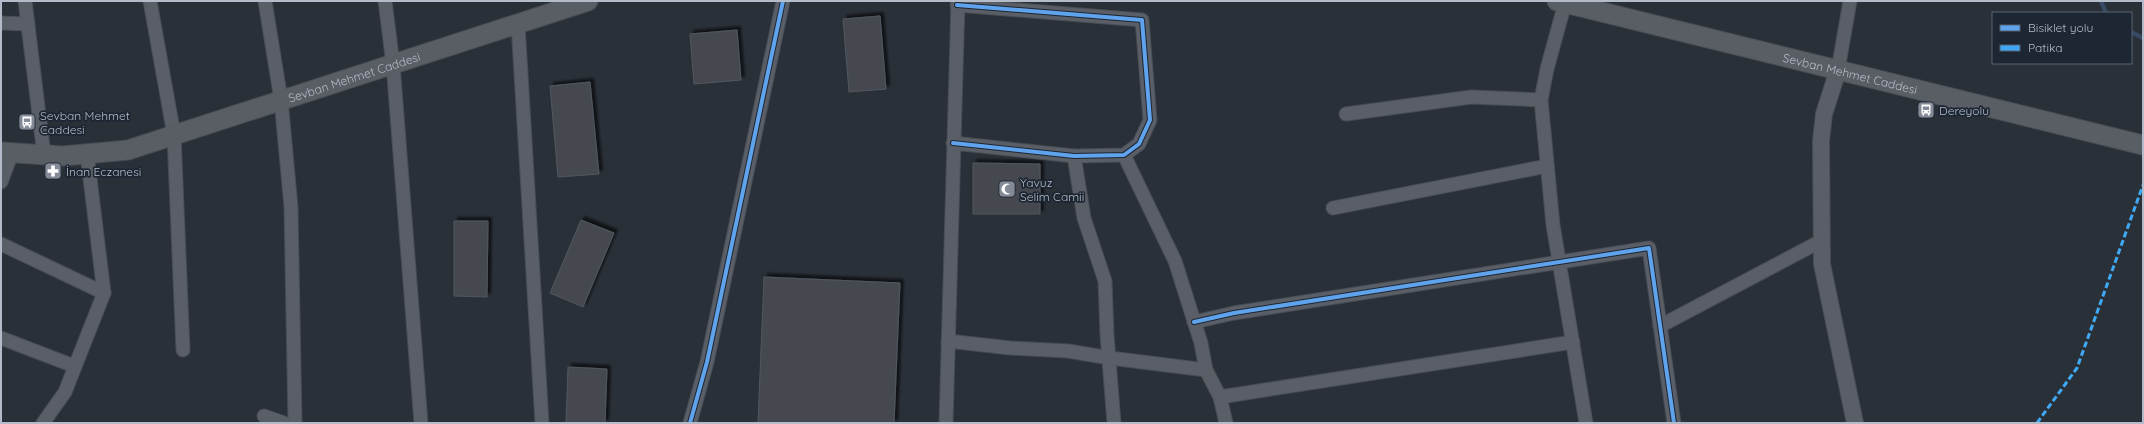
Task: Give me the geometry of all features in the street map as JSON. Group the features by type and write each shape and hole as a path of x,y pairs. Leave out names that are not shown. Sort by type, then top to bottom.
{"main road":[{"name":"Sevban Mehmet Caddesi","path":"7,153 44,155 87,154 128,150 588,1"},
{"name":"Sevban Mehmet Caddesi","path":"1561,2 1609,8 1838,70 2143,145"}],"street":[{"path":"25,1 44,155"},
{"path":"150,1 174,135 183,350"},
{"path":"265,1 281,100 291,207 295,423"},
{"path":"385,1 393,64 421,423"},
{"path":"690,423 707,362 783,1"},
{"path":"1850,1 1838,70 1824,114 1821,141 1821,241 1822,264 1855,423"},
{"path":"1561,2 1541,100 1553,225 1586,423"},
{"path":"946,423 957,3 1142,20 1150,120 1140,144 1124,155 1074,156 954,144"},
{"path":"1,23 28,24"},
{"path":"518,24 542,423"},
{"path":"1346,114 1471,97 1541,100"},
{"path":"1,182 7,153"},
{"path":"43,423 65,392 104,293 87,154"},
{"path":"1124,155 1175,261 1201,343 1206,370 1220,397 1226,423"},
{"path":"1074,156 1084,218 1105,281 1114,423"},
{"path":"1333,208 1547,166"},
{"path":"1660,326 1821,241"},
{"path":"1,244 104,293"},
{"path":"1194,322 1234,313 1649,248 1674,423"},
{"path":"1,338 74,366"},
{"path":"948,341 1010,348 1068,351 1110,358 1206,370"},
{"path":"1220,397 1573,342"},
{"path":"264,416 284,423"}],"building":[{"path":"880,16 886,89 849,92 843,19"},
{"path":"737,30 741,80 694,84 690,34"},
{"path":"590,82 599,174 558,177 550,86"},
{"name":"Yavuz Selim Camii","path":"973,163 1040,164 1040,214 973,214"},
{"path":"581,220 614,233 583,307 550,293"},
{"path":"454,221 488,221 487,297 454,296"},
{"path":"764,277 900,283 894,423 758,423"},
{"path":"568,367 607,369 605,423 566,423"}],"waterway":[{"path":"2101,1 2106,12"},
{"path":"2132,32 2143,38"}],"marked path":[{"path":"2037,423 2077,368 2143,185"}],"cycle path":[{"path":"690,423 707,362 783,1"},
{"path":"953,143 1074,156 1124,155 1139,144 1150,120 1142,20 957,5"},
{"path":"1194,322 1234,313 1649,248 1674,423"}],"place":[{"name":"Dereyolu","path":"1926,110"},
{"name":"Sevban Mehmet Caddesi","path":"27,122"},
{"name":"İnan Eczanesi","path":"53,171"},
{"name":"Yavuz Selim Camii","path":"1007,189"}]}
